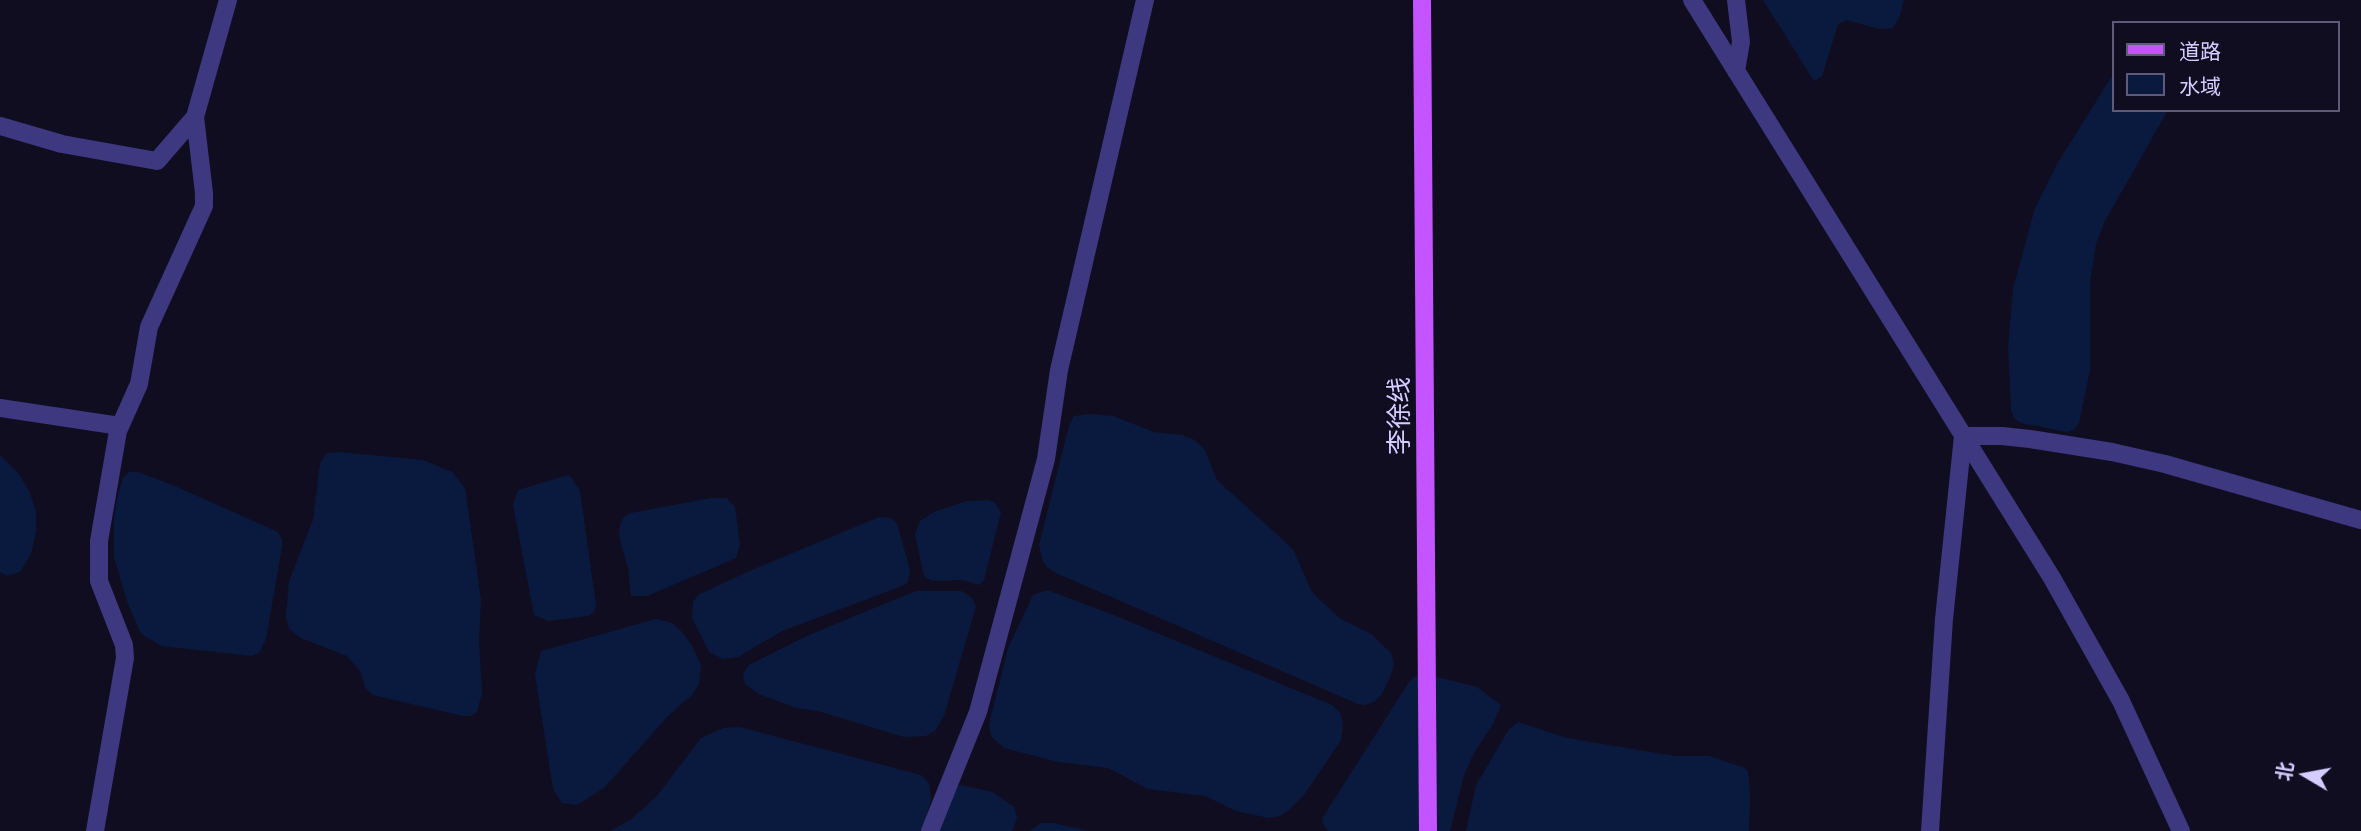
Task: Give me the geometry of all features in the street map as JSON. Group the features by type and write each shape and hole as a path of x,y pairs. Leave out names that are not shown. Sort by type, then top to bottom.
{"main road":[{"name":"李徐线","path":"1422,0 1428,831"}],"street":[{"path":"95,831 125,658 124,645 99,581 99,541 120,426 139,384 149,327 204,206 195,117 228,0"},
{"path":"930,831 978,712 1046,459 1059,370 1145,0"},
{"path":"1692,0 2010,509 2093,649 2121,701 2181,831"},
{"path":"1736,0 1741,42 1737,71"},
{"path":"0,126 62,144 157,161 195,117"},
{"path":"0,408 120,426"},
{"path":"1963,436 2021,438 2112,452 2204,474 2361,520"},
{"path":"1930,831 1944,619 1963,436"}],"water":[{"path":"1763,0 1904,0 1900,16 1893,28 1879,29 1847,20 1838,24 1822,76 1814,81"},
{"path":"2112,76 2112,112 2167,112 2105,221 2096,244 2090,282 2090,370 2079,423 2074,430 2067,432 2021,423 2015,419 2011,411 2008,346 2013,289 2035,208 2057,164"},
{"path":"1074,416 1113,416 1154,432 1182,435 1193,439 1205,450 1217,480 1293,549 1311,590 1319,599 1341,619 1371,634 1391,653 1394,664 1382,694 1374,702 1358,704 1047,567 1039,545 1069,426"},
{"path":"327,453 423,460 452,472 465,488 481,599 479,640 482,693 477,712 470,716 373,695 365,687 360,671 347,656 301,638 289,629 286,617 289,581 313,520 320,463"},
{"path":"0,455 18,473 29,491 36,511 36,532 31,554 20,572 7,576 0,572"},
{"path":"129,472 138,472 175,486 278,532 282,547 266,639 259,653 252,656 162,646 141,634 128,604 114,557 114,518 118,494 123,478"},
{"path":"568,475 580,491 596,605 594,612 588,616 548,621 534,615 513,505 518,490"},
{"path":"711,498 727,498 735,507 740,544 736,558 647,596 631,596 628,568 619,536 624,517 631,513"},
{"path":"989,500 995,503 1001,512 984,580 979,585 963,580 933,581 926,578 915,534 920,521 934,512 967,501"},
{"path":"879,517 891,518 897,523 910,570 908,582 782,631 738,657 723,659 709,652 692,618 693,602 698,595"},
{"path":"916,591 961,591 971,597 976,606 944,716 936,730 926,736 904,737 818,711 796,708 759,694 745,684 743,674 749,665 811,634"},
{"path":"1044,591 1111,614 1332,705 1340,713 1343,723 1341,740 1304,795 1280,816 1269,818 1236,811 1205,796 1148,789 1108,768 1058,762 1004,748 991,736 989,724 1008,648 1033,595"},
{"path":"656,619 672,623 691,644 701,665 699,684 692,695 668,716 604,788 577,805 562,803 553,789 535,674 541,651"},
{"path":"1425,674 1477,687 1501,705 1464,775 1450,831 1328,831 1322,822 1323,817 1409,682 1414,677"},
{"path":"1518,722 1567,738 1675,756 1709,756 1745,768 1748,772 1750,794 1749,831 1466,831 1476,785 1509,729"},
{"path":"740,727 921,775 929,783 931,800 922,831 610,831 630,820 657,796 701,738 723,728"},
{"path":"955,786 993,792 1014,807 1017,818 1012,831 938,831"},
{"path":"1041,823 1053,823 1089,831 1030,831"}]}
